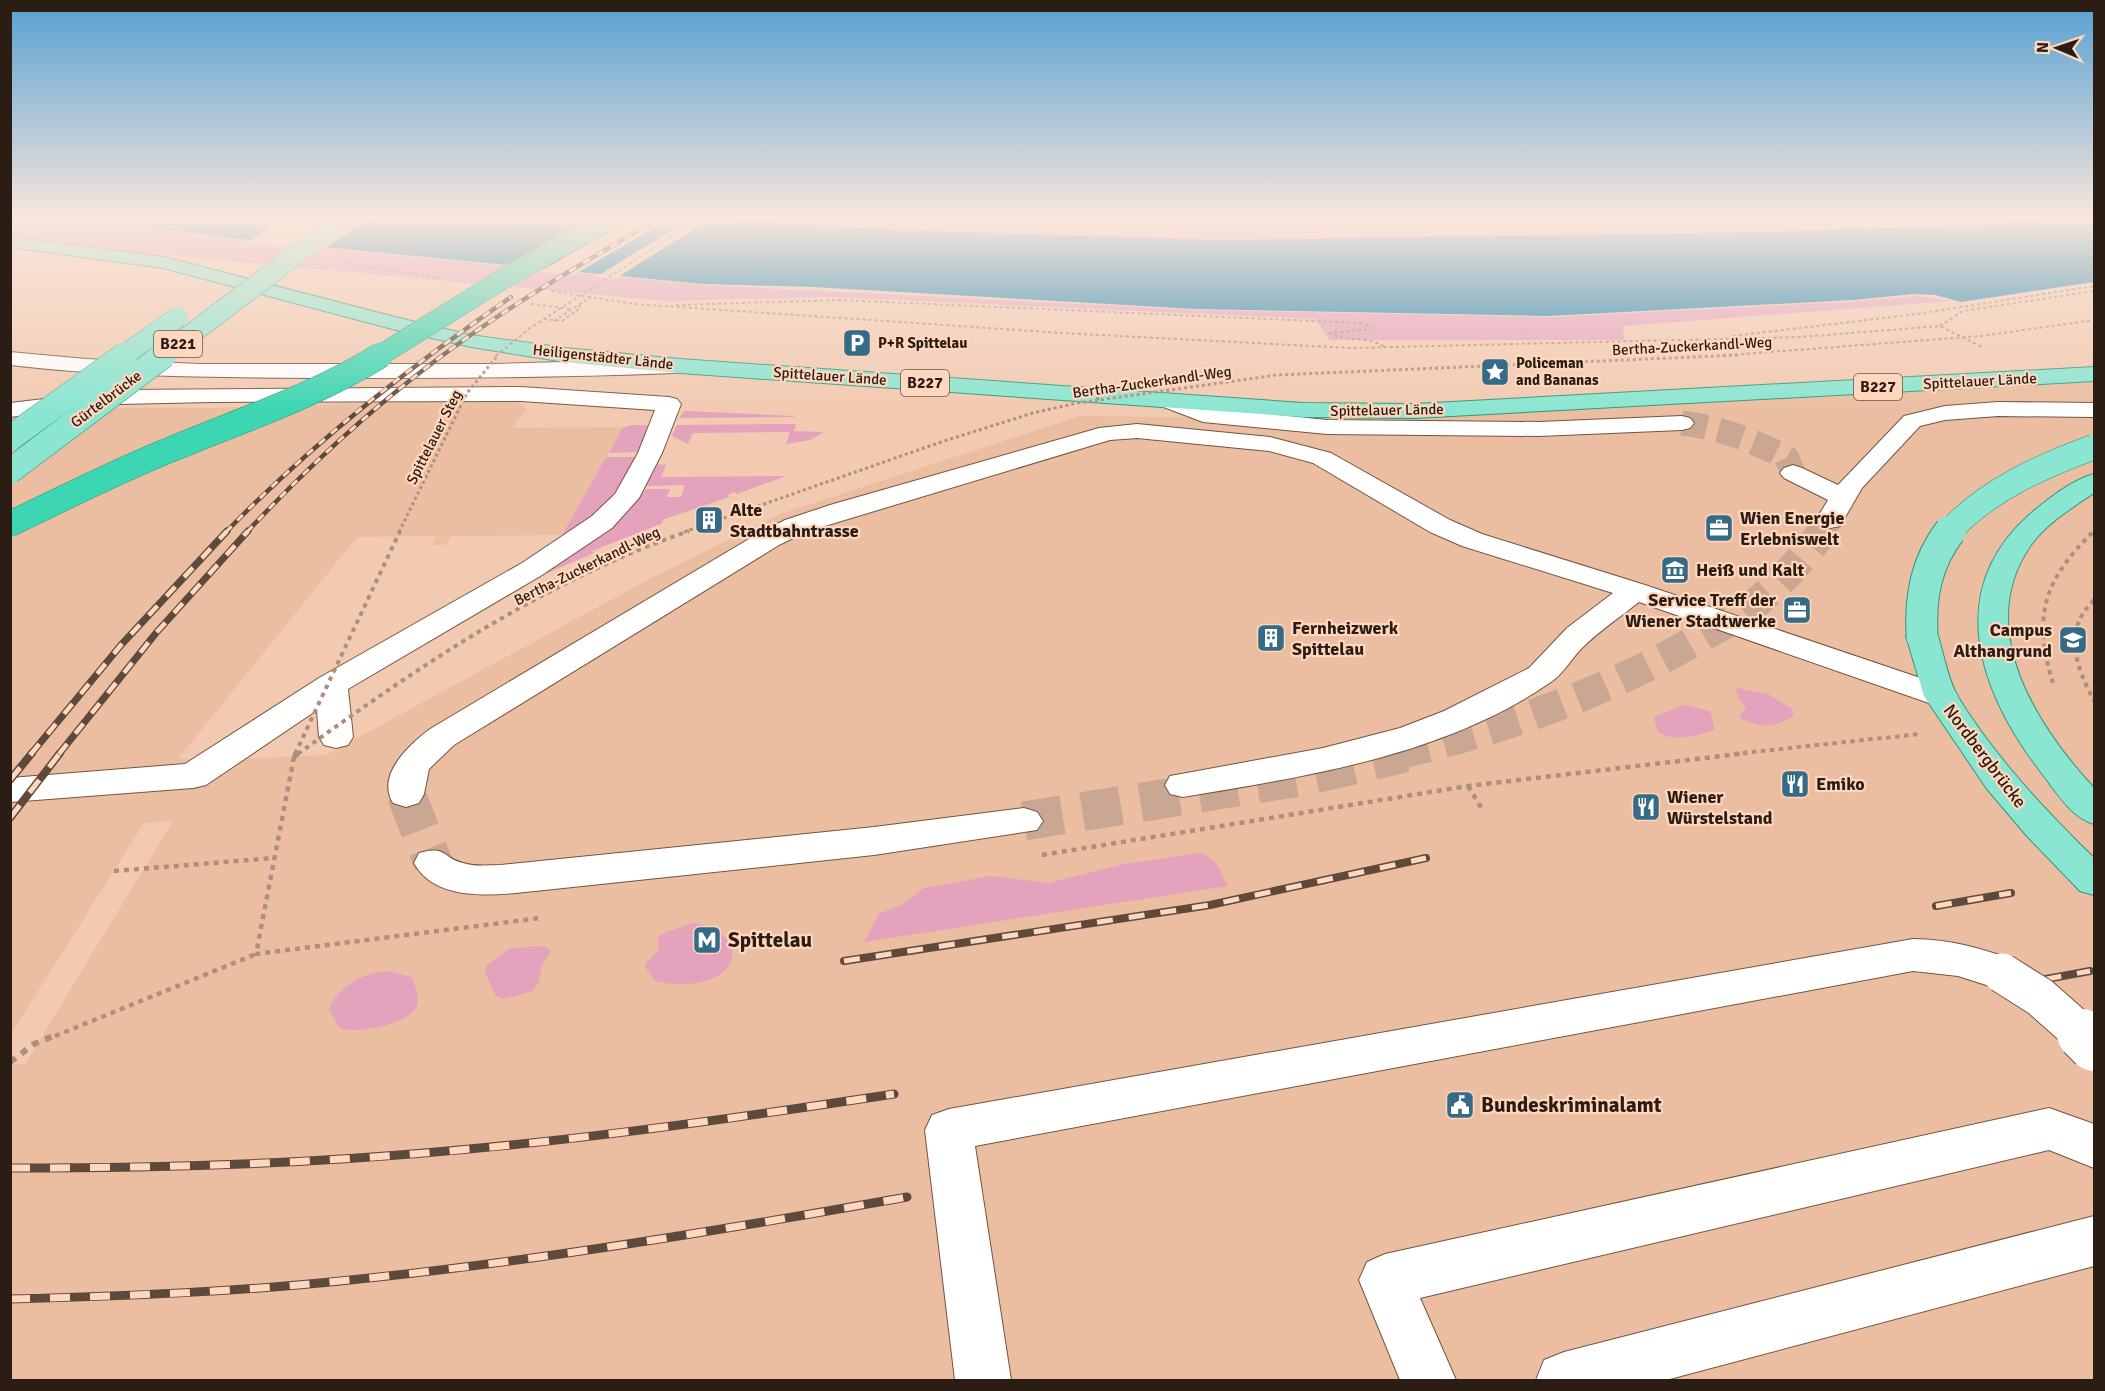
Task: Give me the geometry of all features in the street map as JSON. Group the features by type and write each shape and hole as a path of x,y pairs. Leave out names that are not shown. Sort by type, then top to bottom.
{"highway":[{"path":"10,524 136,463 288,401 360,368 498,282"}],"main road":[{"path":"210,293 225,282"},
{"name":"Heiligenstädter Lände","path":"235,282 392,324 471,341 566,355 680,366"},
{"name":"Gürtelbrücke","path":"10,471 260,282"},
{"name":"Gürtelbrücke","path":"10,438 191,307"},
{"name":"Spittelauer Lände","path":"680,366 1303,410 1416,411 2094,374"},
{"name":"Nordbergbrücke","path":"2094,447 2043,468 2008,488 1958,523 1938,546 1920,600 1922,636 1941,696 2007,788 2040,827 2094,881"},
{"path":"2094,482 2053,508 2016,546 1999,576 1991,605 1992,632 1998,664 2012,698 2047,754 2094,811"}],"street":[{"name":"Heiligenstädter Lände","path":"10,358 92,366 216,371 546,372 680,366"},
{"path":"10,410 120,398 212,395 521,394 669,404 650,453 626,498 602,522 532,569 331,685 193,776 10,790"},
{"path":"1169,401 1203,415 1327,428 1528,429 1682,423"},
{"path":"1793,473 1836,509 1851,484 1912,421 1945,413 1998,410 2094,410"},
{"path":"2043,410 2094,428"},
{"path":"406,794 406,782 410,769 420,754 442,737 769,539 795,526 1108,433 1137,431 1205,436 1295,449 1322,458 1440,526 1472,540 1635,591 1941,696"},
{"path":"1183,785 1328,759 1390,744 1462,719 1543,674 1571,641 1635,591"},
{"path":"331,685 336,737"},
{"path":"433,863 440,871 452,878 489,879 544,876 874,841 1024,821"},
{"path":"983,1380 949,1130 1913,956 1937,955 1964,958 2029,986 2047,999 2094,1046"},
{"path":"1428,1380 1385,1280 2049,1129 2094,1146"},
{"path":"1564,1380 2094,1241"}],"path":[{"name":"Spittelauer Steg","path":"294,758 437,452 467,393 492,360 544,319 601,282"},
{"path":"552,291 667,306 1062,333 1350,348 1801,337 1940,326 1963,311 2094,288"},
{"path":"1711,338 1917,314 2094,288"},
{"path":"546,327 591,297"},
{"path":"525,300 535,306 571,309"},
{"path":"667,306 694,302 838,300 1359,323 1371,326 1371,329 1330,333 1337,337 1378,341 1385,347"},
{"path":"544,319 562,321 580,309 579,304"},
{"name":"Bertha-Zuckerkandl-Weg","path":"294,758 386,690 472,636 542,597 650,544 944,441 1056,407 1277,375 1726,356 1982,336 2094,320"},
{"path":"1940,326 1957,334"},
{"path":"1097,391 1098,400"},
{"path":"2055,687 2042,645 2042,609 2047,592 2066,560 2094,531"},
{"path":"2094,600 2080,616 2074,636 2083,680 2094,701"},
{"path":"1468,786 1482,808"},
{"path":"114,870 274,858"},
{"path":"10,1062 34,1044 256,954"}],"shaded area":[{"path":"458,282 673,282 1198,310 1551,317 1845,302 1917,296 1953,301 1623,326 1624,340 1330,340 1315,319 829,297 666,301"},
{"path":"2094,375 2094,1380 11,1380 11,1065 25,1064 173,821 144,823 11,1034 11,407 209,408 514,399 527,409 512,428 623,427 562,535 451,536 445,545 432,545 437,536 357,537 178,759 211,760 326,755 651,578 780,514 1080,416 1379,420"},
{"path":"685,411 794,416 794,417 679,418"},
{"path":"796,424 794,431 824,432 810,440 786,444 790,432 693,433 688,444 672,436 677,425"},
{"path":"632,425 652,425 638,452 609,453 622,428"},
{"path":"606,457 636,457 606,503 588,519 562,535"},
{"path":"658,464 666,465 661,477 786,476 737,494 734,492 728,495 729,497 662,520 663,523 592,551 594,553 531,580 621,518 646,489 670,489 667,497 681,497 685,485 646,486"},
{"path":"1738,688 1768,694 1792,709 1794,716 1774,725 1755,724 1741,719 1740,714 1746,709 1735,691"},
{"path":"1685,705 1710,711 1715,730 1678,738 1658,732 1655,716"},
{"path":"1198,853 1213,861 1220,869 1228,886 864,942 879,914 903,904 924,888 991,876 1048,883 1120,865"},
{"path":"694,923 717,931 729,942 732,957 729,965 723,972 705,981 674,984 655,981 645,967 659,950 658,937 663,933"},
{"path":"544,946 551,951 542,965 539,982 533,991 504,999 496,996 485,973 486,966 510,948"},
{"path":"388,971 412,977 418,998 413,1012 395,1022 370,1029 340,1028 329,1010 338,994 361,977"}],"water":[{"path":"682,282 2094,282 1961,302 1935,295 1914,294 1853,300 1548,316 1196,309 813,287"}],"tunnel":[{"path":"1682,423 1723,432 1762,446 1787,458 1793,473"},
{"path":"1822,532 1830,520"},
{"path":"1398,754 1479,733 1558,706 1672,654 1755,604 1791,570 1823,531"},
{"path":"1024,821 1306,776 1405,753"},
{"path":"406,794 433,863"}],"railway":[{"path":"247,532 351,430 407,383 489,322 552,282"},
{"path":"227,531 292,468 362,407 511,297"},
{"path":"31,754 121,645 227,531"},
{"path":"59,754 156,633 248,531"},
{"path":"10,780 32,753"},
{"path":"10,818 60,753"},
{"path":"844,961 1210,905 1426,858"},
{"path":"1936,906 2011,893"},
{"path":"2014,985 2090,971"},
{"path":"10,1168 216,1165 410,1154 618,1133 894,1094"},
{"path":"10,1299 223,1290 420,1272 629,1244 907,1197"}],"place":[{"name":"P+R Spittelau","path":"857,343"},
{"name":"Policeman and Bananas","path":"1495,372"},
{"name":"Alte Stadtbahntrasse","path":"709,520"},
{"name":"Wien Energie Erlebniswelt","path":"1719,528"},
{"name":"Heiß und Kalt","path":"1675,570"},
{"name":"Service Treff der Wiener Stadtwerke","path":"1797,610"},
{"name":"Fernheizwerk Spittelau","path":"1271,638"},
{"name":"Campus Althangrund","path":"2073,640"},
{"name":"Emiko","path":"1795,784"},
{"name":"Wiener Würstelstand","path":"1646,807"},
{"name":"Spittelau","path":"707,940"},
{"name":"Bundeskriminalamt","path":"1460,1105"}]}
